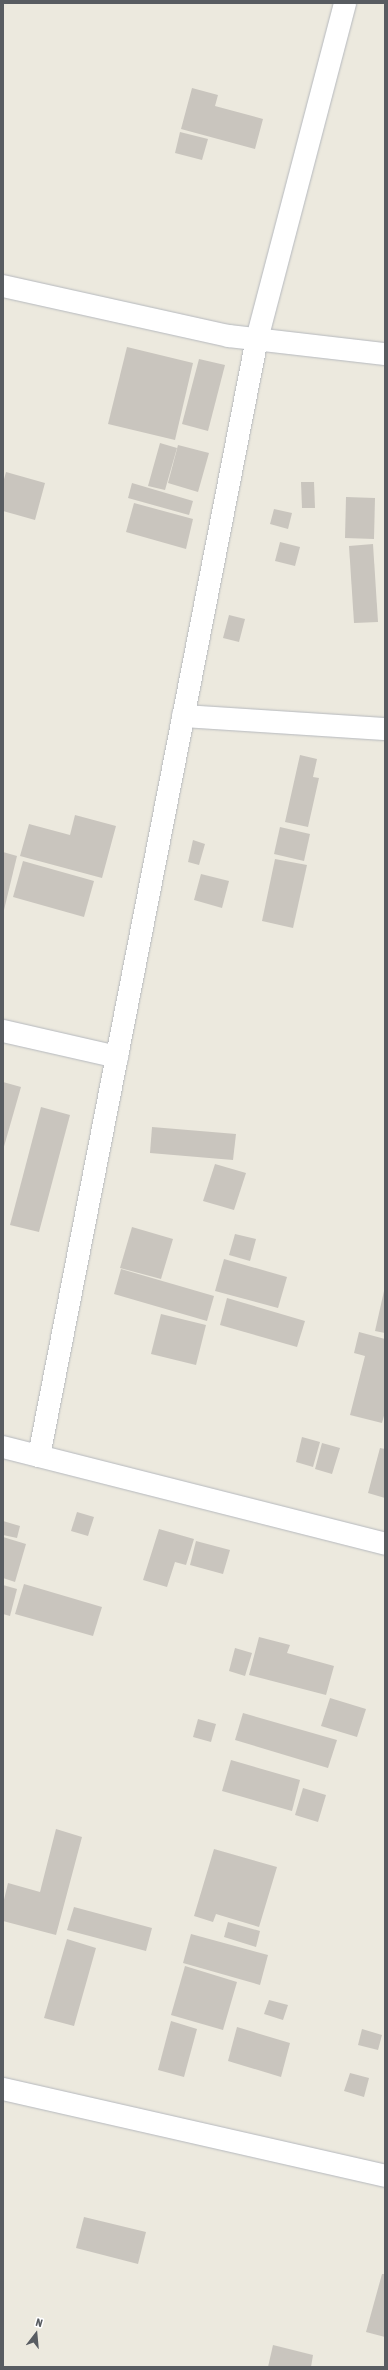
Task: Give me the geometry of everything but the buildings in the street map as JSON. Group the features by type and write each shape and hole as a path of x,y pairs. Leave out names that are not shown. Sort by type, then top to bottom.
{"street":[{"path":"39,1456 257,339 345,3"},
{"path":"3,286 229,336 385,354"},
{"path":"183,716 385,729"},
{"path":"3,1031 117,1057"},
{"path":"3,1447 385,1544"},
{"path":"3,2089 385,2176"}]}
